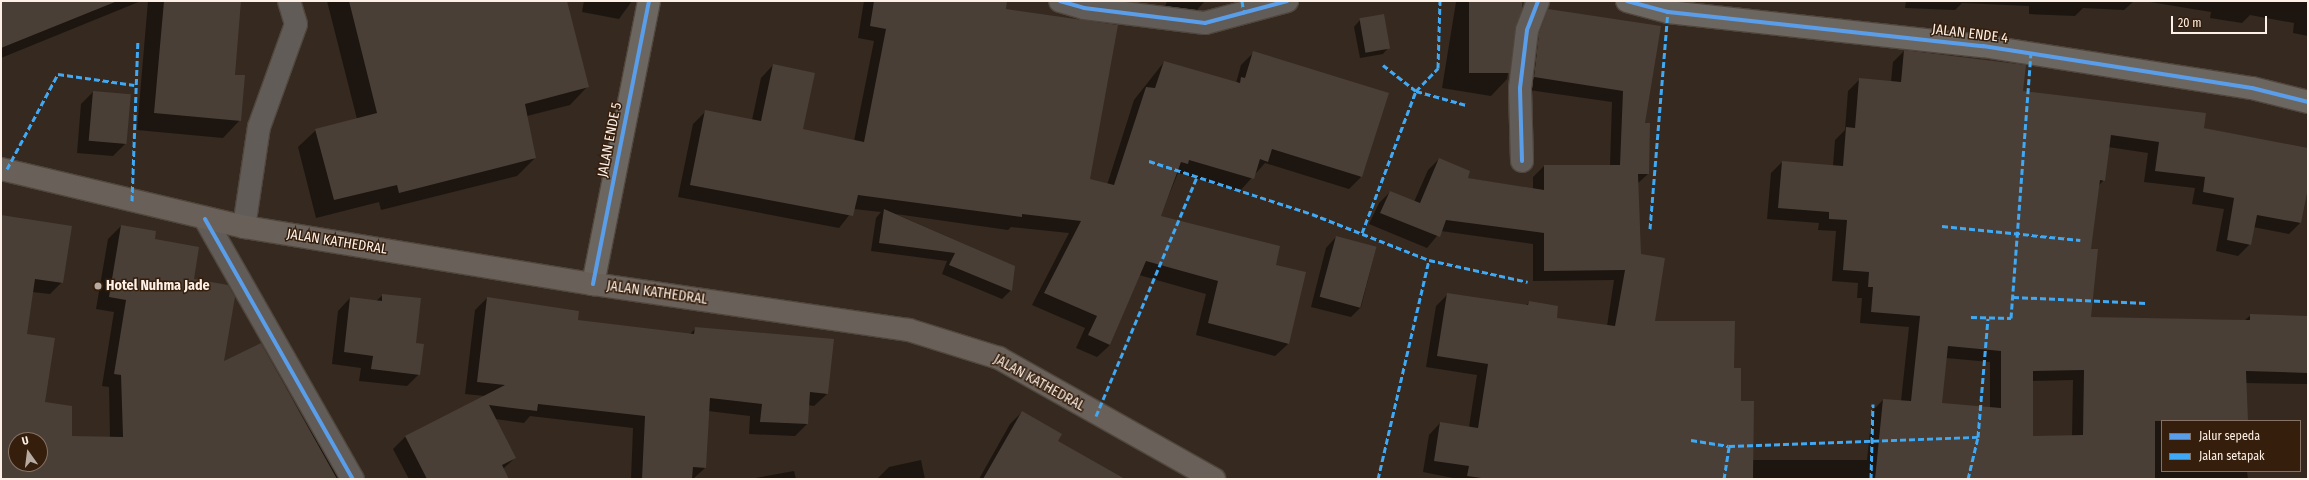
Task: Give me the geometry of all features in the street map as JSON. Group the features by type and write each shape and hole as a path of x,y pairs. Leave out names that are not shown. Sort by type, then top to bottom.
{"highway":[{"name":"JALAN KATHEDRAL","path":"1,169 244,227 593,284 909,330 999,358 1214,479"}],"street":[{"path":"244,227 259,128 296,24 289,1"},
{"name":"JALAN ENDE 5","path":"593,284 649,1"},
{"path":"1060,1 1084,8 1205,22 1287,1"},
{"path":"1522,161 1520,88 1527,30 1538,1"},
{"name":"JALAN ENDE 4","path":"1627,1 1668,12 1983,46 2252,88 2308,102"},
{"path":"206,219 353,479"}],"building":[{"path":"1,1 115,1 115,2 1,48"},
{"path":"164,1 241,1 235,75 245,75 241,121 154,113"},
{"path":"349,1 567,1 589,87 525,104 536,158 399,193 397,185 334,200 315,129 377,113"},
{"path":"874,1 1007,1 1006,9 1118,25 1090,179 1114,185 1146,87 1155,88 1164,61 1240,83 1241,77 1245,78 1253,51 1389,93 1362,177 1272,149 1268,162 1260,159 1254,179 1189,160 1188,164 1181,162 1161,216 1280,246 1276,265 1306,272 1289,344 1208,323 1218,281 1146,261 1110,345 1088,335 1097,316 1044,293 1081,221 1022,214 1022,217 858,195 853,216 690,185 705,110 761,121 773,64 815,73 803,129 864,142 886,29 870,26"},
{"path":"1469,1 1522,1 1522,73 1469,73"},
{"path":"1548,9 1661,26 1645,123 1650,123 1649,174 1638,174 1641,254 1665,258 1655,321 1735,321 1734,368 1741,368 1741,401 1754,401 1753,479 1489,479 1467,476 1469,466 1434,461 1440,422 1478,428 1488,364 1437,356 1447,293 1528,305 1529,301 1558,306 1557,318 1615,326 1625,270 1544,271 1544,233 1446,220 1440,237 1380,213 1390,191 1420,203 1439,158 1470,171 1468,178 1544,190 1544,165 1620,165 1623,91 1534,77 1539,33"},
{"path":"1384,14 1390,48 1365,53 1359,18"},
{"path":"1904,50 2026,65 2023,91 2206,113 2204,128 2308,148 2308,188 2301,223 2257,215 2251,245 2227,240 2234,198 2203,192 2205,177 2155,171 2159,142 2111,135 2105,181 2100,180 2091,249 2098,249 2091,317 2250,320 2250,314 2308,316 2308,373 2246,371 2248,420 2155,421 2155,479 1875,479 1883,399 1911,401 1920,316 1871,312 1873,287 1868,287 1869,272 1843,270 1847,220 1829,219 1829,212 1778,208 1782,161 1843,166 1846,127 1855,128 1859,78 1901,82","holes":["1948,346 2001,351 2001,408 1942,403","2084,370 2083,435 2033,436 2033,371"]},
{"path":"93,91 131,94 126,144 89,141"},
{"path":"884,209 1015,266 1012,291 949,265 955,253 879,243"},
{"path":"1,215 72,226 63,283 35,279 27,334 55,338 45,402 72,406 72,436 123,437 121,375 114,374 126,300 109,297 121,225 156,231 155,239 199,247 194,279 228,285 235,297 224,361 261,343 337,479 1,479"},
{"path":"1336,236 1377,247 1360,308 1320,297"},
{"path":"382,294 421,298 416,343 424,344 420,375 371,369 373,356 344,352 350,297 382,301"},
{"path":"487,297 579,311 578,320 694,334 695,327 834,339 828,394 810,392 808,424 760,422 762,404 710,398 706,468 693,467 692,479 642,479 645,416 538,404 537,411 489,405 516,458 502,465 509,479 427,479 405,436 505,385 477,382"},
{"path":"1022,411 1062,434 1058,441 1125,479 983,479"}],"marked path":[{"path":"1242,1 1244,14"},
{"path":"1362,233 1416,91 1438,68 1440,1"},
{"path":"1650,229 1668,12"},
{"path":"132,201 138,41"},
{"path":"1971,317 2011,318 2031,54"},
{"path":"1383,65 1416,91 1466,105"},
{"path":"7,169 58,74 134,85"},
{"path":"1149,161 1312,214 1429,260 1528,282"},
{"path":"1096,416 1197,177"},
{"path":"1942,226 2080,240"},
{"path":"1378,479 1429,260"},
{"path":"2013,297 2146,303"},
{"path":"1968,479 1978,437 1988,318"},
{"path":"1871,479 1873,404"},
{"path":"1691,440 1729,446 1978,437"},
{"path":"1724,479 1729,446"}],"cycle path":[{"path":"593,284 649,1"},
{"path":"1060,1 1084,8 1205,23 1287,1"},
{"path":"1522,161 1520,88 1527,30 1538,1"},
{"path":"1627,1 1668,12 1983,46 2252,88 2308,102"},
{"path":"205,219 353,479"}],"place":[{"name":"Hotel Nuhma Jade","path":"98,286"}]}
